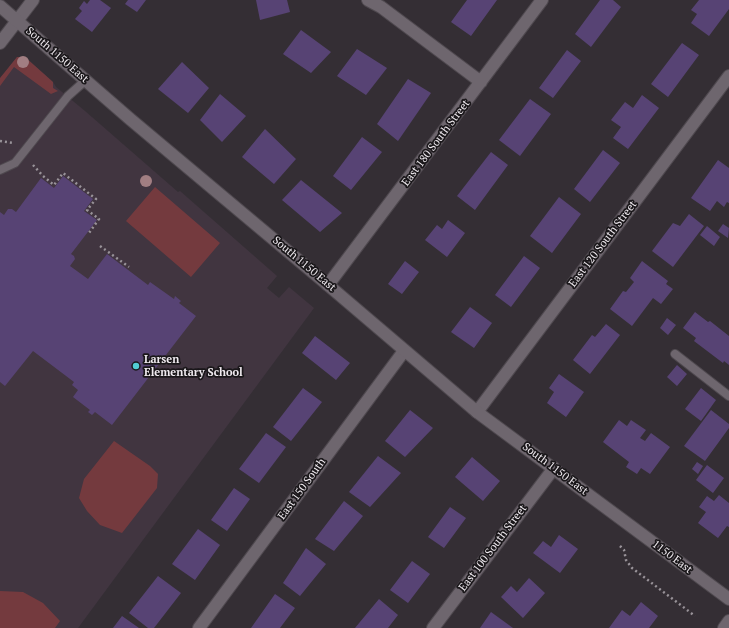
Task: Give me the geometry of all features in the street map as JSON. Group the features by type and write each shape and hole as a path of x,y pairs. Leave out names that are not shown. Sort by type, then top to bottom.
{"street":[{"path":"0,43 33,0"},
{"path":"368,0 381,7 481,82"},
{"name":"East 180 South Street","path":"328,285 542,0"},
{"name":"South 1150 East","path":"0,6 130,120 328,285 477,412 615,514"},
{"name":"East 120 South Street","path":"477,412 729,76"},
{"name":"East 150 South","path":"199,628 404,351"},
{"name":"East 100 South Street","path":"433,628 554,468"},
{"name":"1150 East","path":"615,514 729,600"},
{"path":"724,628 729,621"}],"lane":[{"path":"0,170 15,163 68,96 86,80"},
{"path":"675,354 729,396"}],"path":[{"path":"0,141 13,143"},
{"path":"33,165 54,185 63,173 96,199 87,210 99,219 89,233"},
{"path":"100,246 129,267"},
{"path":"620,546 624,550 626,560 632,568 695,616"}],"shaded area":[{"name":"Larsen Elementary School","path":"17,57 25,57 53,82 56,87 178,192 180,191 277,276 267,288 279,298 289,287 314,308 78,628 0,628 0,79"},
{"path":"17,57 25,57 53,82 53,88 58,91 51,94 14,67 0,86 0,78"},
{"path":"155,187 220,243 191,277 126,221"},
{"path":"114,441 150,466 158,474 157,488 122,533 100,525 87,511 79,498 84,479"},
{"path":"0,591 23,592 43,603 60,621 55,628 0,628"}],"building":[{"path":"90,0 100,0 111,8 92,32 75,19 82,11 79,8 84,1 87,4"},
{"path":"128,0 146,0 137,12 125,4"},
{"path":"256,0 287,0 290,12 260,20"},
{"path":"467,0 497,0 471,36 451,22"},
{"path":"600,0 613,0 621,7 591,47 575,34"},
{"path":"699,0 729,0 729,9 709,36 691,23 697,14 691,10"},
{"path":"301,30 331,52 311,73 283,54"},
{"path":"682,43 699,55 668,97 651,84"},
{"path":"357,49 387,68 366,95 337,76"},
{"path":"567,50 581,61 553,98 539,88"},
{"path":"182,62 209,88 188,113 158,89"},
{"path":"408,79 431,93 398,141 377,124"},
{"path":"220,94 246,116 222,142 200,120"},
{"path":"642,95 659,108 628,149 613,138 621,127 611,120 625,102 633,108"},
{"path":"530,99 551,114 520,156 499,140"},
{"path":"265,129 296,159 274,184 242,157"},
{"path":"362,137 382,152 351,190 333,176"},
{"path":"603,150 620,163 590,202 574,189"},
{"path":"491,152 508,165 475,210 457,196"},
{"path":"718,160 729,168 729,203 727,202 724,207 717,201 710,211 691,198"},
{"path":"63,176 93,199 84,211 97,220 71,254 75,259 70,266 88,279 107,254 148,285 150,282 174,299 175,296 181,301 179,303 196,316 112,425 95,412 92,415 88,412 90,410 73,397 78,390 72,385 74,382 33,351 5,386 0,382 0,212 4,215 8,209 12,209 16,212 41,178 54,188"},
{"path":"301,180 342,213 320,232 282,200"},
{"path":"559,197 581,214 552,253 530,236"},
{"path":"689,214 704,226 673,267 652,251 673,223 680,226"},
{"path":"448,220 465,233 447,257 425,240 437,225 442,229"},
{"path":"723,224 729,228 728,238 718,231"},
{"path":"707,226 720,237 714,246 700,235"},
{"path":"524,256 540,268 511,307 495,295"},
{"path":"405,261 419,272 402,294 388,284"},
{"path":"642,261 668,281 666,284 673,289 661,304 653,298 632,326 610,309 623,291 626,292 634,282 630,278"},
{"path":"470,307 492,323 474,348 451,332"},
{"path":"695,312 708,322 710,321 729,336 729,365 724,361 723,363 694,341 696,338 683,328"},
{"path":"667,318 676,325 668,335 660,328"},
{"path":"606,324 620,335 590,374 573,360 592,335 595,337"},
{"path":"315,336 350,363 336,380 302,353"},
{"path":"677,365 687,374 677,386 667,377"},
{"path":"559,374 584,392 566,417 547,403 554,392 549,388"},
{"path":"303,388 322,402 291,441 273,427"},
{"path":"701,388 716,400 701,421 685,409"},
{"path":"410,410 433,428 405,457 385,441"},
{"path":"711,410 729,424 729,428 705,461 684,446"},
{"path":"619,420 627,426 631,420 646,430 640,438 645,441 651,433 670,447 650,474 641,468 637,474 626,467 629,462 603,442"},
{"path":"266,433 286,447 259,483 239,469"},
{"path":"378,456 401,473 370,507 349,492"},
{"path":"472,457 500,481 483,501 455,477"},
{"path":"697,462 703,466 698,474 692,469"},
{"path":"707,465 724,478 713,493 696,480"},
{"path":"234,488 250,499 227,531 211,520"},
{"path":"719,495 729,503 729,527 727,526 718,538 698,523 706,512 699,507 707,496 714,501"},
{"path":"344,501 363,516 334,551 315,539"},
{"path":"450,507 466,518 444,548 428,537"},
{"path":"198,529 220,545 195,580 172,564"},
{"path":"559,535 578,549 560,573 533,553 543,541 551,547"},
{"path":"306,548 326,564 300,596 283,583"},
{"path":"412,561 430,574 408,603 390,590"},
{"path":"158,576 181,593 154,628 148,628 129,613"},
{"path":"529,578 545,593 523,618 501,597 511,586 517,592"},
{"path":"275,594 295,608 280,628 251,628"},
{"path":"379,599 398,615 388,628 355,628"},
{"path":"641,602 658,616 649,628 609,628 622,610 630,616"},
{"path":"491,612 513,628 480,628"},
{"path":"122,616 139,628 113,628"}],"place":[{"name":"Larsen Elementary School","path":"136,366"}]}
